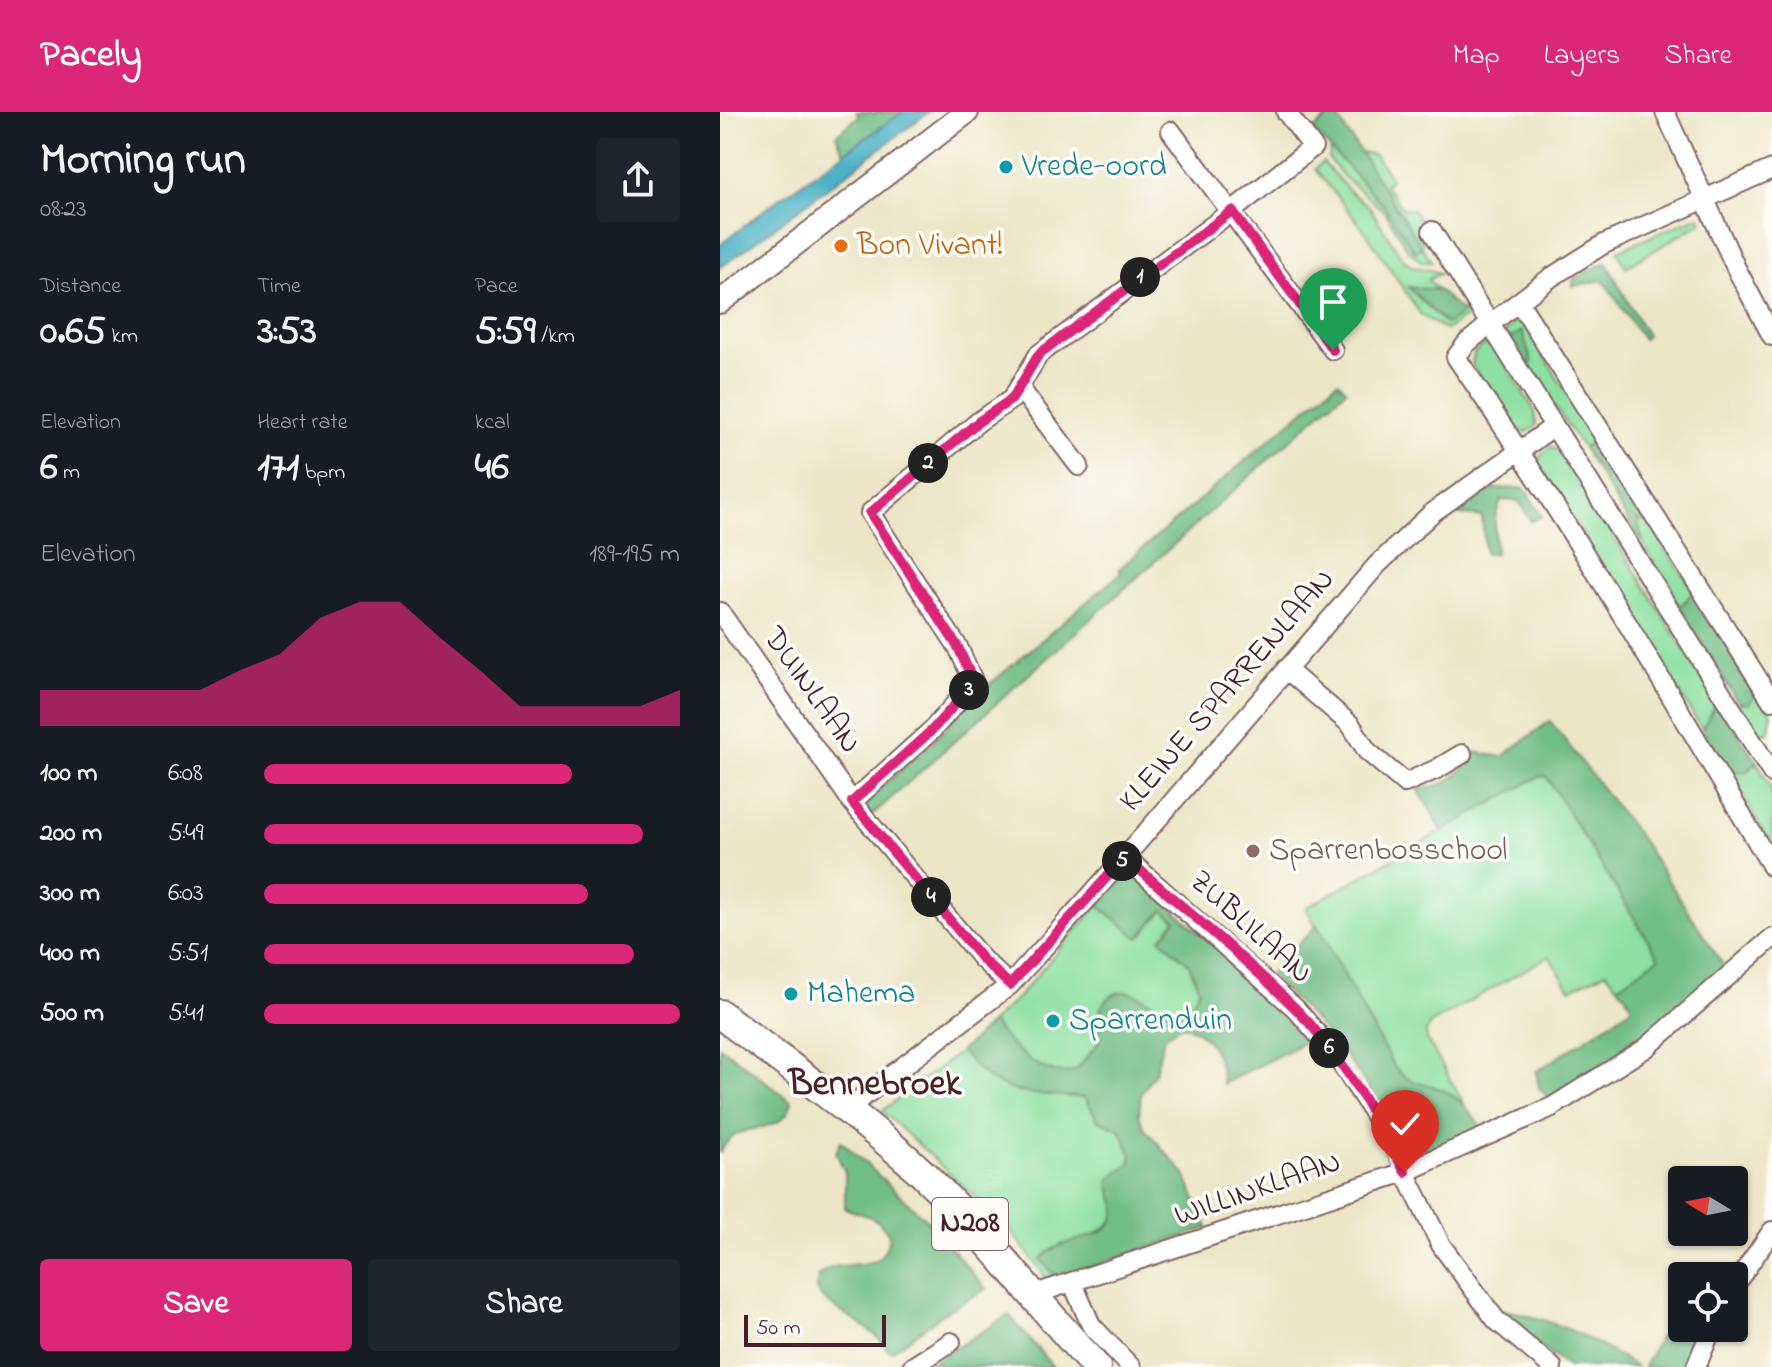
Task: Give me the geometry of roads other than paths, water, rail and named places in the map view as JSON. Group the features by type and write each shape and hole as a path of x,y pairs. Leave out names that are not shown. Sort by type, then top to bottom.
{"main road":[{"name":"N208","path":"720,1014 847,1109 909,1161 957,1208 1096,1367"}],"street":[{"path":"720,302 967,112"},
{"path":"852,802 932,730 974,683 958,647 870,513 978,422 1012,399 1039,354 1313,147 1286,112"},
{"path":"1665,112 1772,336"},
{"path":"1171,131 1333,350"},
{"path":"1772,169 1604,244 1550,278 1467,343 1456,357 1521,451 1621,610 1772,867"},
{"path":"1432,231 1553,427 1767,749 1772,773"},
{"path":"1519,302 1772,701"},
{"path":"1019,387 1079,466"},
{"name":"KLEINE SPARRENLAAN","path":"847,1109 1010,985 1377,565 1432,513 1553,427"},
{"name":"DUINLAAN","path":"720,612 852,802 982,959 1010,985"},
{"path":"1286,669 1351,725 1367,751 1405,783 1462,754"},
{"name":"ZUBLILAAN","path":"1125,857 1296,1009 1326,1044 1390,1142 1405,1172"},
{"name":"WILLINKLAAN","path":"1032,1295 1405,1172 1552,1107 1646,1048 1772,938"},
{"path":"1405,1172 1441,1245 1496,1320 1552,1367"},
{"path":"1748,1266 1772,1231"},
{"path":"1073,1284 1091,1325 1131,1367"},
{"path":"912,1367 951,1342"},
{"path":"1696,1367 1706,1342"}],"water":[{"path":"903,112 929,112 720,268 720,245 773,203"}],"place":[{"name":"Vrede-oord","path":"1006,167"},
{"name":"Bon Vivant!","path":"841,246"},
{"name":"Sparrenbosschool","path":"1253,851"},
{"name":"Mahema","path":"791,994"},
{"name":"Sparrenduin","path":"1053,1021"}],"district":[{"name":"Bennebroek","path":"875,1085"}]}
